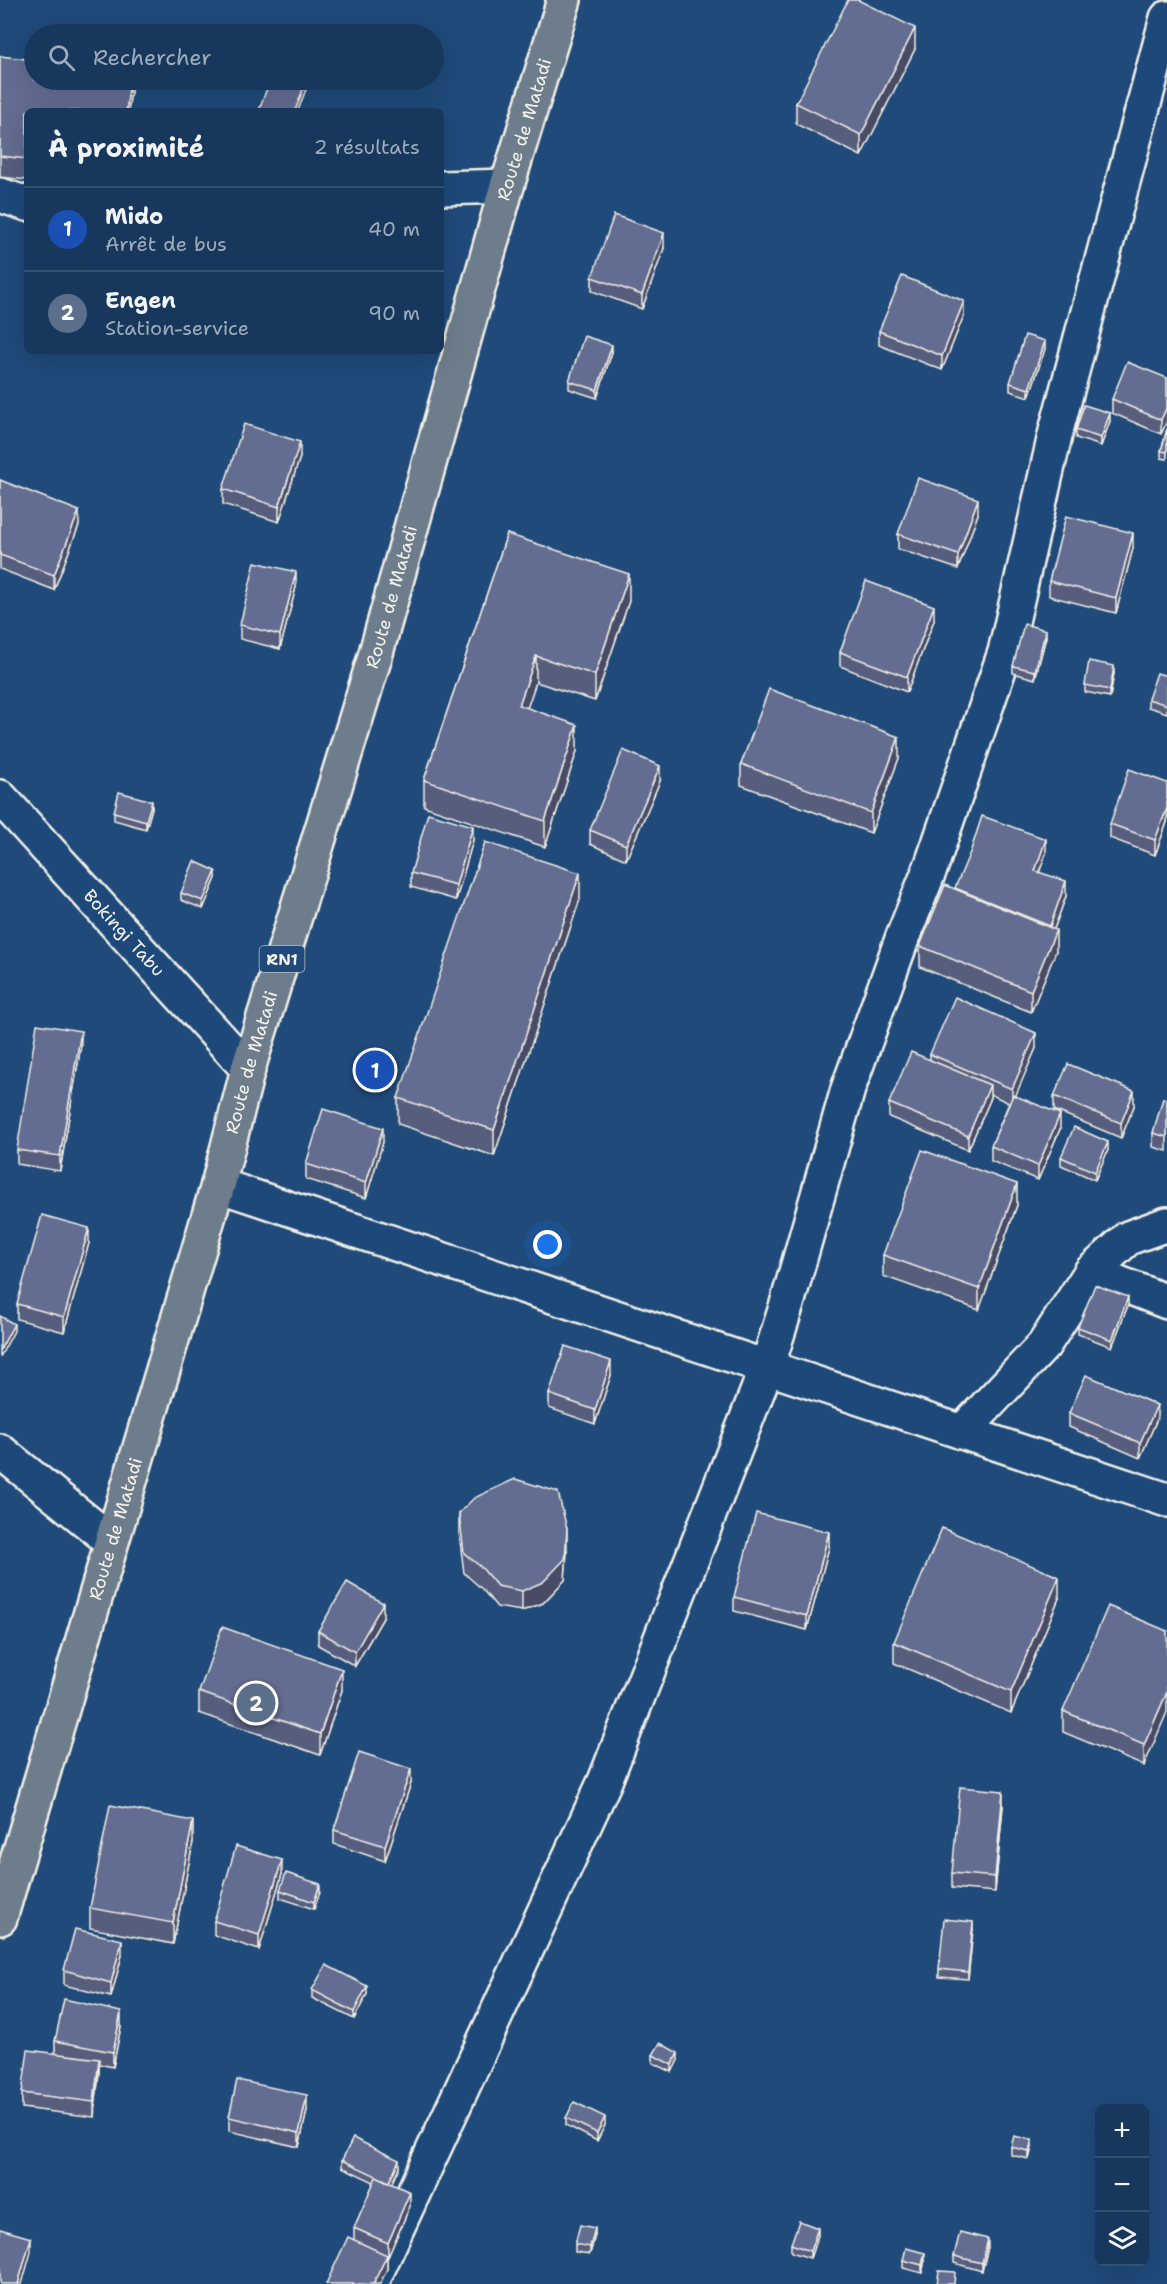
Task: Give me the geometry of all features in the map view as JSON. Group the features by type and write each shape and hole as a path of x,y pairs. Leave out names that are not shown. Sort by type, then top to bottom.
{"highway":[{"name":"Route de Matadi","path":"0,1918 218,1185 248,1069 374,660 507,186 564,0"}],"street":[{"path":"371,2284 605,1781 767,1367 848,1089 902,939 932,864 1005,651 1056,431 1167,18"},
{"path":"444,188 507,186"},
{"path":"0,195 24,203"},
{"name":"Bokingi Tabu","path":"0,797 248,1069"},
{"path":"218,1185 1167,1500"},
{"path":"962,1432 1044,1345 1090,1272 1128,1238 1167,1224"},
{"path":"1090,1272 1167,1302"},
{"path":"0,1451 111,1541"}],"building":[{"path":"848,0 858,0 915,28 861,135 796,103"},
{"path":"0,56 24,59 24,90 129,90 126,108 24,108 24,159 0,156"},
{"path":"266,90 303,90 296,108 260,108"},
{"path":"614,215 664,233 642,295 592,277"},
{"path":"902,276 964,301 942,356 879,331"},
{"path":"1025,335 1045,341 1029,389 1010,383"},
{"path":"584,336 612,345 597,390 569,381"},
{"path":"1127,362 1167,378 1167,406 1161,420 1112,399"},
{"path":"1084,405 1110,413 1101,438 1076,430"},
{"path":"244,424 300,442 279,507 223,489"},
{"path":"1167,429 1167,452 1161,451"},
{"path":"918,478 978,499 958,555 898,534"},
{"path":"0,480 79,511 54,575 0,555"},
{"path":"1066,516 1133,533 1116,598 1049,581"},
{"path":"507,534 629,574 595,675 536,656 519,705 577,725 545,821 424,780"},
{"path":"255,562 296,572 280,635 240,625"},
{"path":"866,581 934,606 907,677 840,652"},
{"path":"1024,624 1046,630 1035,671 1013,666"},
{"path":"1089,661 1114,666 1110,690 1085,685"},
{"path":"1157,673 1167,676 1167,705 1148,699"},
{"path":"769,689 899,737 871,813 741,764"},
{"path":"623,750 660,766 626,845 590,830"},
{"path":"1129,769 1167,783 1167,808 1155,840 1110,824"},
{"path":"119,792 152,801 146,821 114,812"},
{"path":"428,813 473,826 456,885 411,873"},
{"path":"982,816 1046,839 1035,871 1066,881 1050,926 955,888"},
{"path":"485,842 580,873 494,1130 398,1098"},
{"path":"194,861 216,871 203,901 181,893"},
{"path":"945,885 1056,930 1031,991 920,946"},
{"path":"955,997 1036,1033 1012,1089 930,1054"},
{"path":"37,1024 81,1031 60,1156 17,1150"},
{"path":"911,1052 990,1085 968,1136 889,1103"},
{"path":"1068,1064 1134,1091 1121,1123 1054,1096"},
{"path":"1013,1095 1060,1114 1038,1166 991,1146"},
{"path":"1163,1098 1167,1099 1167,1137 1153,1133"},
{"path":"323,1109 383,1128 366,1183 306,1164"},
{"path":"1074,1127 1108,1142 1095,1172 1061,1157"},
{"path":"922,1150 1017,1184 979,1289 883,1255"},
{"path":"42,1215 89,1228 64,1317 17,1304"},
{"path":"1095,1285 1128,1297 1112,1340 1078,1327"},
{"path":"0,1316 14,1324 0,1350"},
{"path":"565,1346 611,1361 595,1410 549,1394"},
{"path":"1086,1375 1157,1405 1140,1443 1069,1413"},
{"path":"515,1479 558,1492 567,1529 565,1559 543,1582 522,1591 497,1586 482,1568 464,1553 459,1513 474,1498"},
{"path":"756,1513 829,1532 807,1616 734,1597"},
{"path":"942,1528 1059,1577 1011,1692 894,1642"},
{"path":"347,1582 383,1603 355,1652 318,1631"},
{"path":"1108,1606 1167,1631 1167,1692 1144,1745 1063,1711"},
{"path":"222,1627 342,1669 320,1734 199,1692"},
{"path":"359,1752 411,1769 385,1846 334,1830"},
{"path":"960,1787 1003,1791 995,1877 952,1873"},
{"path":"110,1805 193,1821 173,1923 90,1908"},
{"path":"236,1846 282,1860 259,1935 214,1921"},
{"path":"286,1873 320,1884 314,1902 280,1890"},
{"path":"944,1919 973,1922 968,1972 939,1969"},
{"path":"75,1929 122,1940 111,1983 64,1970"},
{"path":"326,1965 367,1986 354,2012 312,1990"},
{"path":"64,1999 121,2012 113,2052 55,2041"},
{"path":"660,2043 678,2053 672,2065 653,2055"},
{"path":"28,2050 99,2059 94,2102 22,2093"},
{"path":"237,2080 307,2095 299,2133 229,2117"},
{"path":"574,2102 605,2117 597,2133 566,2118"},
{"path":"1014,2136 1032,2140 1029,2151 1011,2147"},
{"path":"353,2138 399,2160 389,2182 342,2160"},
{"path":"376,2177 410,2192 388,2243 354,2228"},
{"path":"799,2221 818,2228 810,2251 791,2244"},
{"path":"580,2225 595,2228 590,2247 575,2244"},
{"path":"0,2229 31,2238 18,2284 0,2284"},
{"path":"960,2232 988,2239 982,2263 954,2256"},
{"path":"348,2237 387,2255 373,2284 326,2284"},
{"path":"906,2248 925,2253 922,2265 903,2260"},
{"path":"939,2271 955,2272 954,2284 937,2284"}],"place":[{"name":"Mido","path":"375,1070"},
{"name":"Engen","path":"256,1703"}]}
